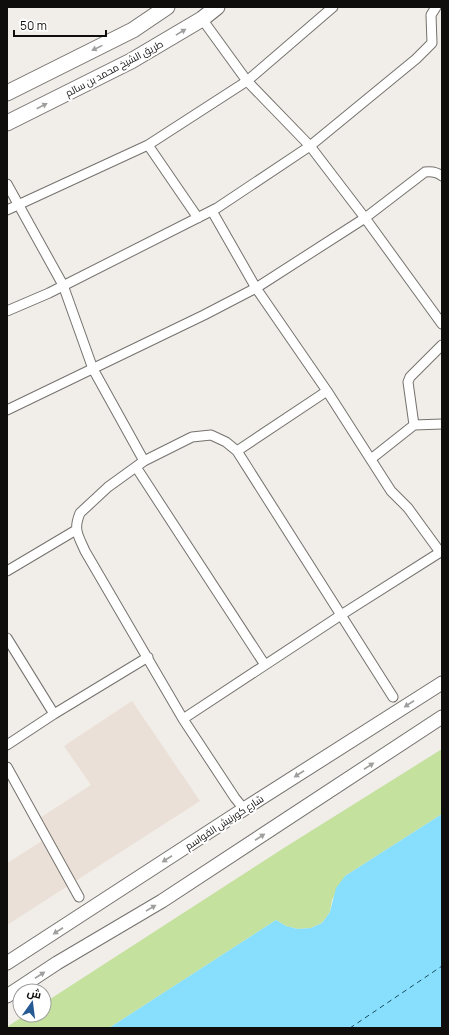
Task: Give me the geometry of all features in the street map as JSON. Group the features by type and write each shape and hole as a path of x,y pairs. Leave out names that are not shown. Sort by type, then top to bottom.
{"main road":[{"path":"7,93 134,30 167,7"},
{"name":"طريق الشيخ محمد بن سالم","path":"7,123 131,61 202,19 217,7"},
{"name":"شارع كورنيش القواسم","path":"7,964 244,809 442,683"},
{"path":"7,996 57,963 162,901 442,717"}],"street":[{"path":"7,210 148,145 246,81 333,7"},
{"path":"7,312 212,211 310,146 416,59 432,43 431,15 436,7"},
{"path":"202,19 246,81 310,146 365,218 442,324"},
{"path":"148,145 198,218"},
{"path":"7,410 204,315 256,288 365,218 425,172 430,171 438,173 442,176"},
{"path":"7,184 63,285 93,369 144,461"},
{"path":"183,719 341,615 441,552 408,508 391,491 327,391 256,288 212,211"},
{"path":"414,425 408,382 410,376 442,345"},
{"path":"237,451 327,391"},
{"path":"371,459 414,425 442,424"},
{"path":"244,809 234,798 183,719 85,551 76,530 80,512 108,486 144,461 192,437 211,435 226,442 237,451 393,697"},
{"path":"136,467 265,665"},
{"path":"7,571 76,530"},
{"path":"8,641 54,714"},
{"path":"7,745 54,714 148,657"},
{"path":"7,766 79,897"}],"shaded area":[{"path":"132,701 200,801 7,925 7,863 42,841 32,823 91,785 64,746"}],"green space":[{"path":"442,749 442,814 345,876 332,900 330,912 322,923 311,928 298,929 286,926 276,920 109,1028 7,1028 13,1023 52,1023 52,998 287,846"}],"water":[{"path":"442,814 442,1028 109,1028 276,920 286,926 298,929 311,928 322,923 330,912 336,888 345,876"}],"ferry route":[{"path":"350,1028 442,966"}]}
